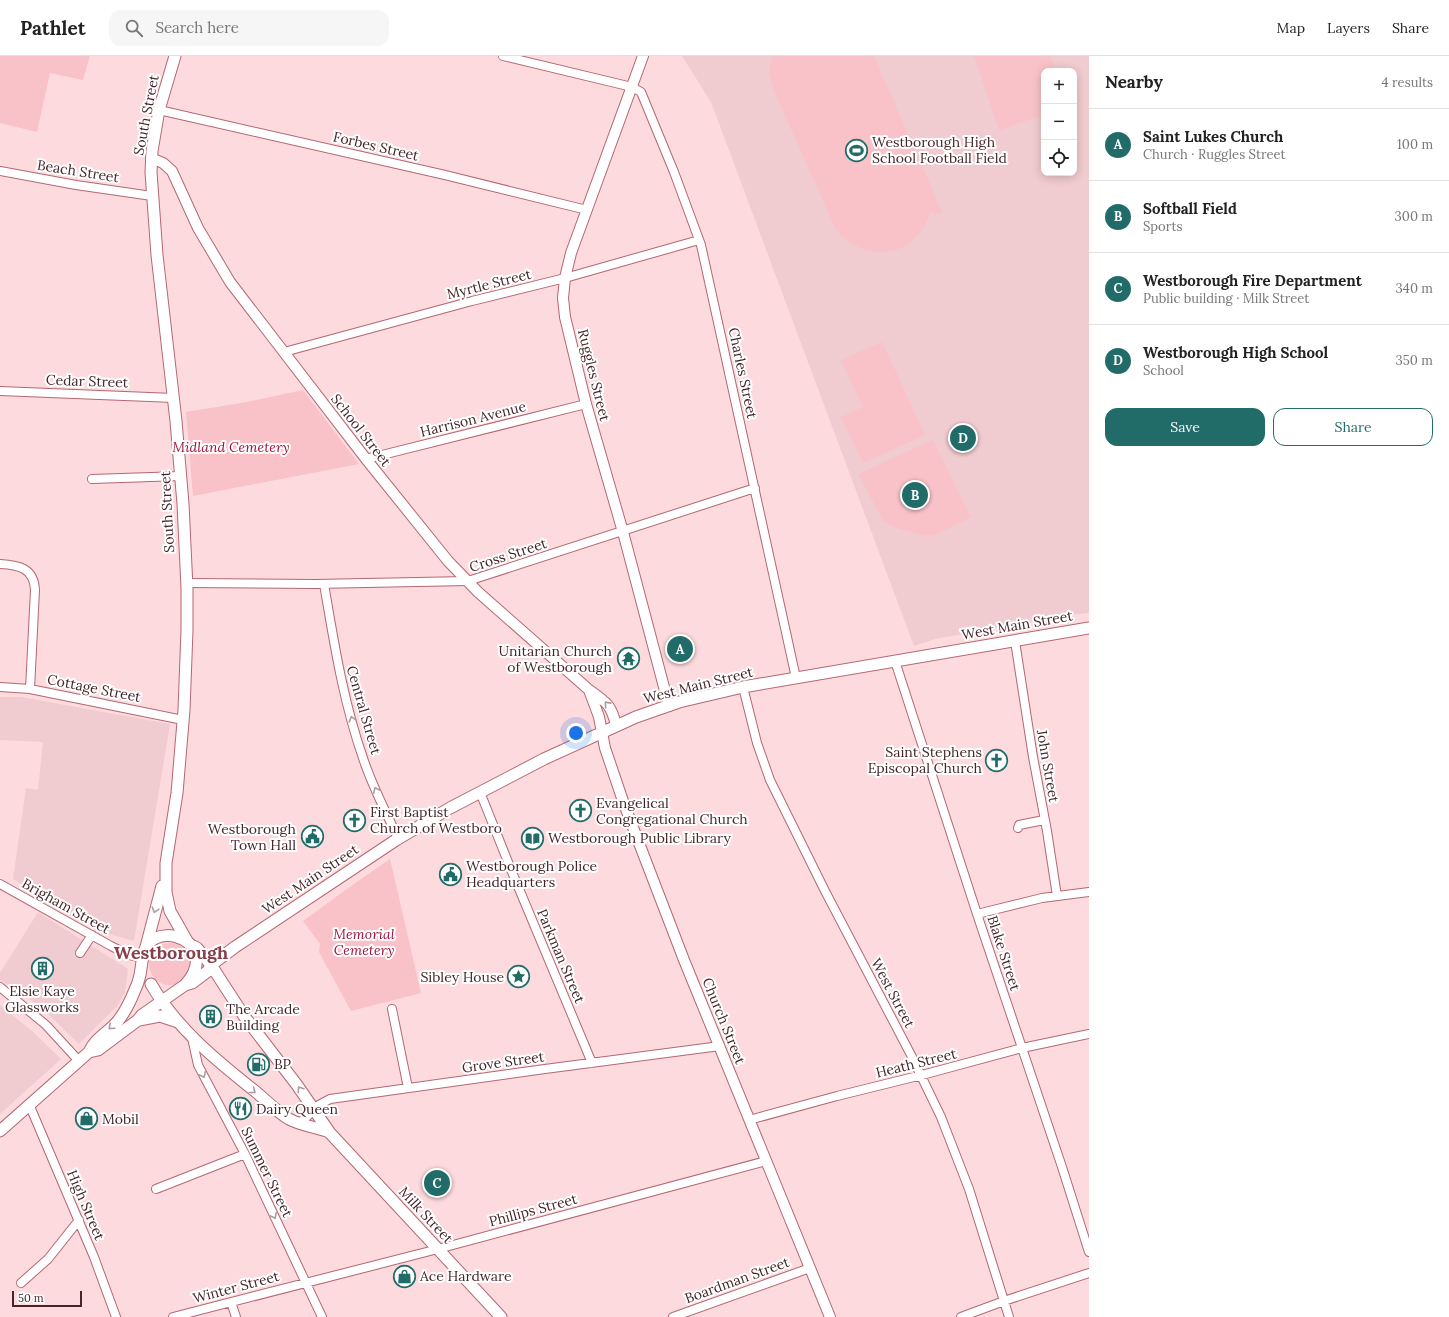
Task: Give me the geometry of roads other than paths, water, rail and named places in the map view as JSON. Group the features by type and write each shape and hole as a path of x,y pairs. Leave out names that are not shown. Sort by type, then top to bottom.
{"main road":[{"name":"South Street","path":"146,947 166,874 177,793 183,720 187,630 181,476 152,196 151,158 159,110 175,56"},
{"name":"West Main Street","path":"183,986 192,983 208,971 213,963 231,950 398,838 450,808 544,759 636,717 710,694 743,687 1089,628"},
{"name":"South Street","path":"166,874 168,905 176,924 190,943"},
{"path":"0,1131 89,1052 93,1043 118,1022 131,1000 139,980 141,962 146,947 154,939 161,936 174,936 190,943 196,959 196,968 193,975 183,986 142,1015 138,1020 98,1050 89,1052"},
{"name":"Milk Street","path":"190,943 213,963 254,1032 259,1035 297,1085 330,1133 501,1317"},
{"path":"141,962 146,979 179,1023"},
{"path":"151,984 165,990 183,986"},
{"name":"Milk Street","path":"138,1020 146,1020 155,1016 160,1016 179,1023 192,1038 282,1115 299,1124 319,1128 330,1133"}],"street":[{"path":"503,56 632,87"},
{"name":"Ruggles Street","path":"643,56 571,253 565,278 563,298 565,317 586,404 623,532 669,706"},
{"name":"Charles Street","path":"632,87 641,92 674,172 699,240 796,678"},
{"name":"Forbes Street","path":"159,110 445,175 587,210"},
{"name":"School Street","path":"151,158 163,163 172,171 198,228 230,282 366,459 448,561 468,582 588,689 606,702 613,711 616,725"},
{"name":"Beach Street","path":"0,170 76,185 152,196"},
{"name":"Myrtle Street","path":"284,352 472,300 565,278 699,240"},
{"name":"Cedar Street","path":"0,391 174,398"},
{"name":"Harrison Avenue","path":"366,459 586,404"},
{"path":"92,479 181,476"},
{"name":"Cross Street","path":"186,583 324,584 468,582 755,488"},
{"path":"0,564 16,565 27,571 33,578 35,590 30,689"},
{"name":"Central Street","path":"324,584 338,671 362,757 370,778 398,838"},
{"name":"John Street","path":"1015,641 1057,896"},
{"name":"Blake Street","path":"895,661 1089,1252"},
{"name":"Cottage Street","path":"0,687 30,689 183,720"},
{"name":"West Street","path":"743,687 757,743 770,780 828,898 922,1075 941,1116 969,1189 1010,1317"},
{"name":"School Street","path":"588,689 599,717 602,732"},
{"name":"Church Street","path":"602,732 605,748 617,784 682,953 830,1317"},
{"name":"Parkman Street","path":"480,792 592,1063"},
{"path":"1018,828 1019,825 1044,820"},
{"name":"Brigham Street","path":"0,884 141,962"},
{"path":"977,914 1042,898 1089,892"},
{"path":"80,953 92,935"},
{"path":"0,987 46,1025 79,1061"},
{"path":"392,1009 408,1088"},
{"name":"Heath Street","path":"749,1120 1022,1048 1089,1034"},
{"name":"Summer Street","path":"192,1038 198,1065 246,1154 322,1317"},
{"name":"Grove Street","path":"299,1124 320,1104 330,1099 720,1046"},
{"name":"High Street","path":"29,1104 79,1220 116,1317"},
{"path":"156,1189 246,1154"},
{"name":"Phillips Street","path":"306,1282 438,1249 766,1161"},
{"path":"21,1283 48,1259 79,1220"},
{"name":"Boardman Street","path":"673,1317 810,1268"},
{"path":"961,1317 1089,1273"},
{"name":"Winter Street","path":"173,1317 306,1282"},
{"path":"231,1302 236,1317"}],"place":[{"name":"Westborough High School Football Field","path":"857,150"},
{"name":"Westborough High School","path":"963,438"},
{"name":"Softball Field","path":"915,495"},
{"name":"Saint Lukes Church","path":"680,649"},
{"name":"Unitarian Church of Westborough","path":"628,659"},
{"name":"Saint Stephens Episcopal Church","path":"997,760"},
{"name":"Evangelical Congregational Church","path":"580,811"},
{"name":"First Baptist Church of Westboro","path":"355,820"},
{"name":"Westborough Town Hall","path":"312,837"},
{"name":"Westborough Public Library","path":"533,838"},
{"name":"Westborough Police Headquarters","path":"450,874"},
{"name":"Elsie Kaye Glassworks","path":"42,969"},
{"name":"Sibley House","path":"519,977"},
{"name":"The Arcade Building","path":"210,1017"},
{"name":"BP","path":"258,1064"},
{"name":"Dairy Queen","path":"240,1109"},
{"name":"Mobil","path":"86,1119"},
{"name":"Westborough Fire Department","path":"437,1183"},
{"name":"Ace Hardware","path":"404,1276"}],"district":[{"name":"Westborough","path":"171,952"}],"park label":[{"name":"Midland Cemetery","path":"231,447"},
{"name":"Memorial Cemetery","path":"364,942"}]}
